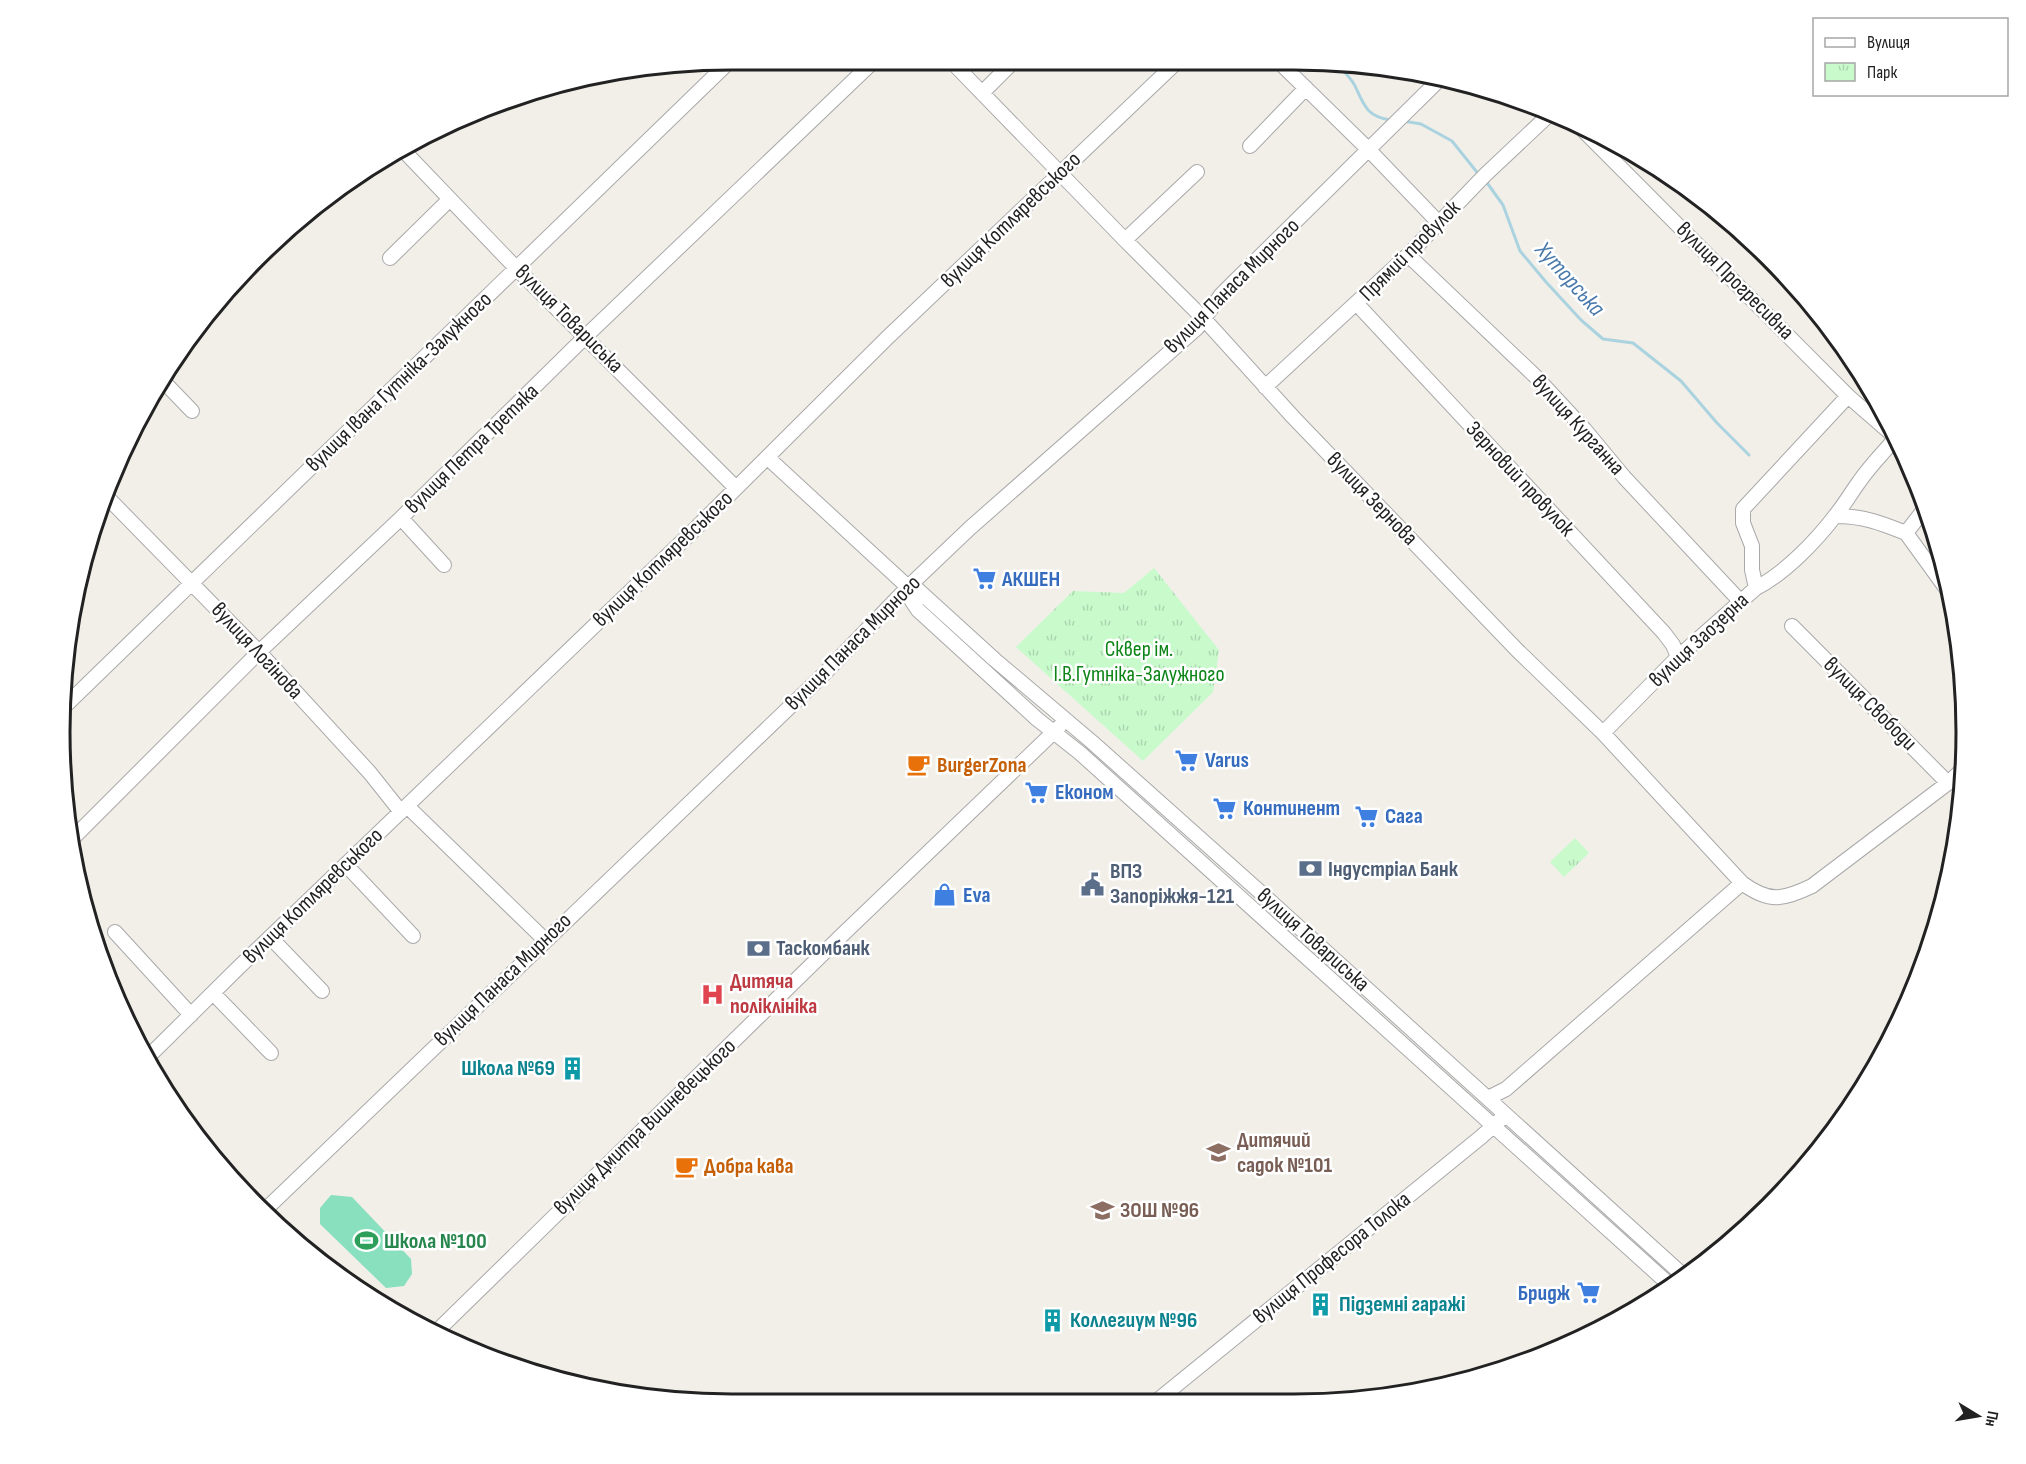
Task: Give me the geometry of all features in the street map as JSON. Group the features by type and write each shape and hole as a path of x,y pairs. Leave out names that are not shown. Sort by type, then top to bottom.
{"street":[{"name":"вулиця Петра Третяка","path":"78,833 260,652 401,519 586,336 865,70"},
{"name":"вулиця Зернова","path":"960,70 1204,319 1265,387 1509,641 1603,733 1742,883 1755,893 1773,898 1792,896 1812,886 1954,778"},
{"path":"982,93 1005,70"},
{"name":"вулиця Котляревського","path":"153,1053 270,937 768,458 871,354 1169,70"},
{"path":"1287,70 1369,150 1439,224"},
{"name":"вулиця Івана Гутніка-Залужного","path":"72,700 720,71"},
{"name":"вулиця Панаса Мирного","path":"269,1205 820,677 908,587 970,528 1176,345 1188,337 1221,295 1434,86"},
{"path":"1250,146 1306,88"},
{"name":"Прямий провулок","path":"1265,387 1357,304 1544,120"},
{"name":"вулиця Прогресивна","path":"1597,144 1848,396 1878,422"},
{"name":"вулиця Товариська","path":"408,155 516,268 736,488"},
{"path":"1125,240 1197,172"},
{"path":"390,258 450,199"},
{"name":"вулиця Курганна","path":"1408,255 1535,376 1585,430 1624,477 1740,601"},
{"name":"Зерновий провулок","path":"1357,304 1472,430 1664,633 1678,657"},
{"path":"168,386 192,411"},
{"name":"вулиця Заозерна","path":"1603,733 1678,657 1756,588 1752,570 1751,541 1743,523 1743,509 1848,396"},
{"path":"1756,588 1783,571 1836,516 1860,480 1889,444"},
{"name":"вулиця Товариська","path":"768,458 908,587 926,596 995,660 1092,742 1269,900 1678,1271"},
{"name":"вулиця Логінова","path":"112,502 260,652 404,810 545,940"},
{"path":"1836,516 1855,516 1875,520 1906,533 1936,575"},
{"path":"1906,533 1919,516"},
{"path":"401,519 444,565"},
{"name":"вулиця Товариська","path":"908,587 910,598 918,609 1037,720 1080,753 1664,1280"},
{"name":"вулиця Свободи","path":"1792,626 1948,783"},
{"name":"вулиця Дмитра Вишневецького","path":"442,1326 1065,720"},
{"path":"1080,753 1082,740 1092,742"},
{"path":"346,865 413,936"},
{"path":"1488,1098 1506,1089 1742,883"},
{"path":"115,932 191,1015"},
{"path":"270,937 322,991"},
{"path":"213,993 271,1053"},
{"name":"вулиця Професора Толока","path":"1165,1394 1505,1114"},
{"path":"1624,1244 1635,1232"}],"green space":[{"name":"Сквер ім. І.В.Гутніка-Залужного","path":"1154,568 1219,650 1213,692 1143,761 1016,647 1073,591 1124,593"},
{"path":"1575,838 1589,853 1564,877 1550,862"},
{"name":"Школа №100","path":"331,1195 352,1197 411,1259 412,1274 404,1286 386,1288 320,1224 320,1208"}],"waterway":[{"name":"Хуторська","path":"1345,73 1368,110 1390,120"},
{"name":"Хуторська","path":"1403,121 1421,124 1452,141 1480,176"},
{"name":"Хуторська","path":"1485,180 1503,205 1520,251 1581,320 1603,339 1633,343 1681,381 1717,423 1749,455"}],"place":[{"name":"АКШЕН","path":"984,579"},
{"name":"Varus","path":"1187,760"},
{"name":"BurgerZona","path":"919,765"},
{"name":"Економ","path":"1037,792"},
{"name":"Континент","path":"1225,808"},
{"name":"Сага","path":"1367,816"},
{"name":"Індустріал Банк","path":"1310,869"},
{"name":"ВПЗ Запоріжжя-121","path":"1092,884"},
{"name":"Eva","path":"945,895"},
{"name":"Таскомбанк","path":"758,948"},
{"name":"Дитяча поліклініка","path":"712,994"},
{"name":"Школа №69","path":"573,1068"},
{"name":"Дитячий садок №101","path":"1219,1153"},
{"name":"Добра кава","path":"686,1166"},
{"name":"ЗОШ №96","path":"1102,1210"},
{"name":"Школа №100","path":"366,1241"},
{"name":"Бридж","path":"1588,1293"},
{"name":"Підземні гаражі","path":"1321,1304"},
{"name":"Коллегиум №96","path":"1052,1320"}]}
